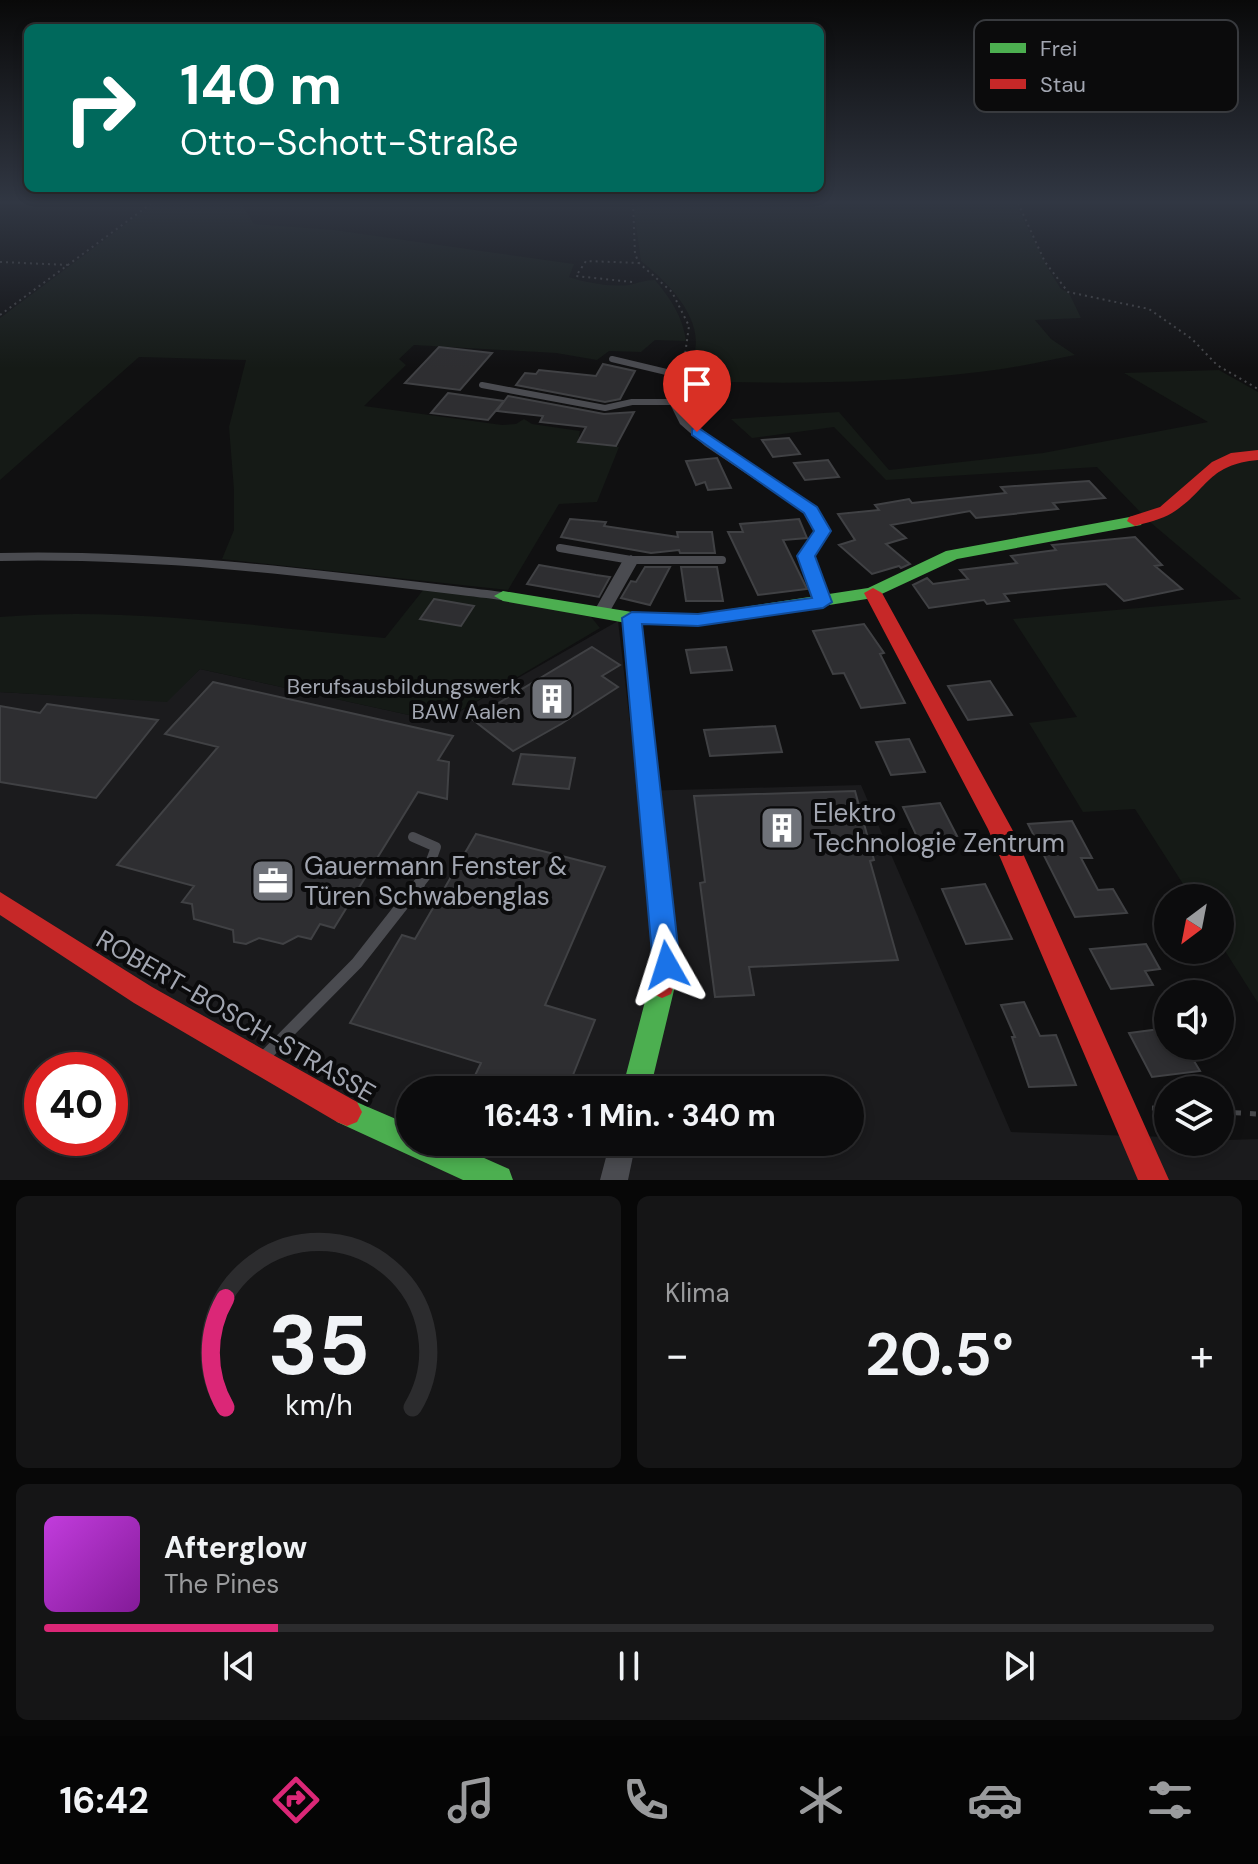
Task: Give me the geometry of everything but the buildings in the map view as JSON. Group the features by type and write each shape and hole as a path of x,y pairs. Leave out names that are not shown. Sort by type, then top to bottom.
{"street":[{"path":"679,375 675,402 685,421 710,443 811,510 822,531 806,556 823,602"},
{"path":"503,596 632,618 698,620 873,593 952,555 1140,520 1166,510 1217,465 1231,458 1258,455"},
{"path":"601,613 631,560"},
{"path":"873,593 1000,829 1154,1180"},
{"path":"632,618 667,965 639,1076"},
{"name":"ROBERT-BOSCH-STRASSE","path":"0,902 143,995 329,1104 498,1180"},
{"path":"614,1180 620,1156"}],"lane":[{"path":"612,359 679,375"},
{"path":"482,385 605,408 632,402 675,402"},
{"path":"560,548 631,560 722,560"},
{"path":"0,557 101,556 223,564 503,596"},
{"path":"258,1063 357,963 425,877 436,847 413,837"}],"path":[{"path":"0,315 78,258"},
{"path":"637,258 672,292 689,326 688,355 679,375"},
{"path":"1042,258 1068,292 1149,309 1192,339 1217,365 1258,389"},
{"path":"632,282 576,276 586,261 639,263"},
{"path":"0,262 69,265"},
{"path":"1234,1113 1258,1114"}],"shaded area":[{"path":"80,258 532,258 574,264 569,277 599,284 629,285 655,280 675,309 686,341 655,340 641,352 609,351 597,360 556,353 414,345 399,359 406,365 364,406 502,425 516,424 524,419 532,424 580,431 578,442 619,447 597,502 559,504 508,590 222,559 234,530 229,427 246,360 139,357 0,480 0,318"},
{"path":"641,258 1043,258 1061,289 1069,293 1081,318 1035,320 1051,339 1075,355 991,371 905,379 795,383 684,381 695,351 693,324 680,300"},
{"path":"1219,370 1258,392 1258,451 1225,457 1171,501 1143,515 1097,467 886,480 834,427 752,438 731,419 839,412 889,470 1043,453 1208,422 1124,373"},
{"path":"1258,457 1258,1003 1233,964 1234,884 1183,884 1135,809 1083,812 1029,723 1077,717 1013,619 1241,599 1150,522 1214,473 1242,460"},
{"path":"424,589 492,597 591,617 600,628 441,722 200,669 167,702 0,692 0,617 48,614 145,616 385,638"},
{"path":"618,621 638,791 861,785 1011,1132 1154,1137 1154,1156 1234,1156 1234,1140 1258,1139 1258,1180 0,1180 0,692 167,701 200,669 441,722"}],"traffic: fast":[{"path":"503,596 632,618 698,620 873,593 952,555 1135,521"},
{"path":"640,1076 662,986"},
{"path":"347,1112 498,1180"}],"traffic: jam":[{"path":"1135,521 1166,510 1217,465 1231,458 1258,455"},
{"path":"873,593 1000,829 1154,1180"},
{"path":"632,618 667,965 662,986"},
{"path":"0,902 143,995 347,1112"}],"place":[{"name":"Berufsausbildungswerk BAW Aalen","path":"552,699"},
{"name":"Elektro Technologie Zentrum","path":"782,828"},
{"name":"Gauermann Fenster & Türen Schwabenglas","path":"273,881"}],"route":[{"path":"667,965 632,618 698,620 823,602 806,556 822,531 811,510 697,432"}]}
